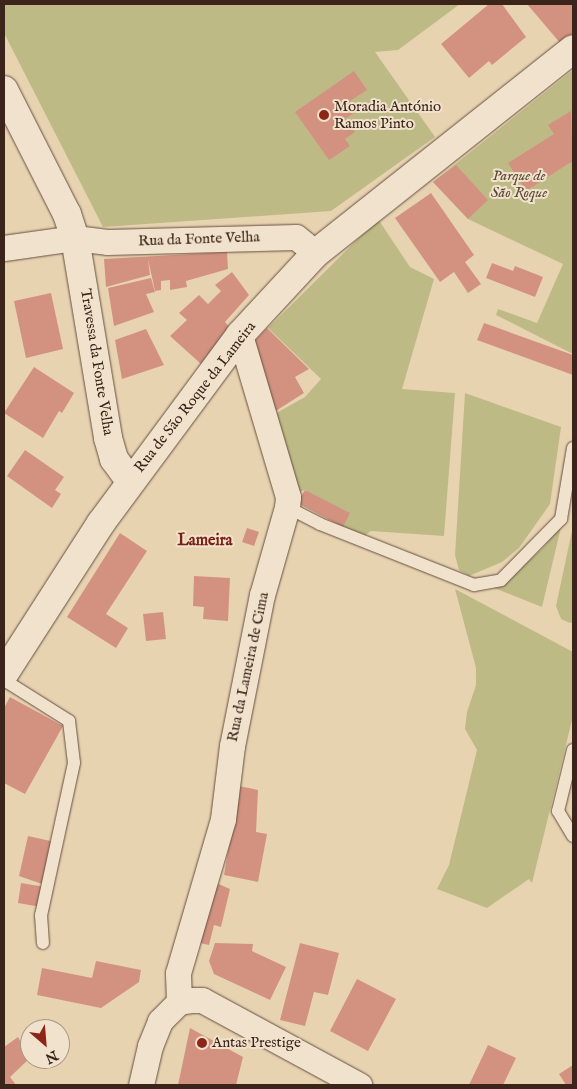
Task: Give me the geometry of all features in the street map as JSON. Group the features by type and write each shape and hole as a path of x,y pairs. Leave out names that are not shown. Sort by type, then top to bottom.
{"street":[{"name":"Rua de São Roque da Lameira","path":"4,674 130,481 240,335 316,253 573,49"},
{"name":"Travessa da Fonte Velha","path":"4,90 67,214 75,238 108,438 114,459 130,481"},
{"name":"Rua da Fonte Velha","path":"4,248 75,238 107,242 296,236 316,253"},
{"name":"Rua da Lameira de Cima","path":"179,1002 178,973 224,819 232,746 262,595 287,507 288,496 240,335"},
{"path":"141,1085 150,1046 160,1021 179,1002 202,1000 359,1085"}],"lane":[{"path":"287,507 320,524 474,585 501,580 537,547 560,519 573,448"},
{"path":"4,680 69,721 74,764 41,915 43,943"},
{"path":"573,750 558,811 573,836"}],"green space":[{"path":"4,4 460,4 398,50 375,52 435,137 331,211 103,227 4,33"},
{"name":"Parque de São Roque","path":"573,70 573,354 496,315 498,309 537,323 563,264 468,219 433,182"},
{"path":"378,219 410,267 434,279 402,389 455,393 444,536 371,531 363,537 343,527 306,490 292,493 271,416 305,397 321,379 268,328"},
{"path":"465,393 561,427 550,504 519,548 502,562 469,576 459,570 455,555"},
{"path":"562,523 542,607 489,586 503,583 543,548"},
{"path":"573,526 573,622 570,623 561,619 556,606"},
{"path":"455,589 573,652 573,716 532,883 529,879 487,908 437,889 449,865 477,750 465,729 467,712 476,685 476,668"}],"building":[{"path":"489,4 502,4 526,37 492,65 489,61 469,78 441,44"},
{"path":"527,4 573,4 573,33 561,44"},
{"name":"Moradia António Ramos Pinto","path":"354,71 367,90 350,101 357,111 345,119 355,132 345,139 350,146 329,160 295,112"},
{"path":"571,111 573,165 571,162 526,191 508,163 554,134 548,125"},
{"path":"456,165 488,200 468,219 433,182"},
{"path":"431,193 474,255 465,262 481,284 468,293 454,272 440,282 395,218"},
{"path":"227,252 228,269 186,281 187,287 170,290 170,280 161,281 161,290 155,291 148,259 150,275 106,287 104,259"},
{"path":"492,263 513,271 515,266 543,277 535,297 486,278"},
{"path":"232,272 249,295 225,322 229,327 201,364 170,336 187,320 179,313 199,295 208,304 221,291 215,285"},
{"path":"151,278 155,292 146,294 154,312 114,326 108,288"},
{"path":"51,293 63,349 26,358 14,301"},
{"path":"484,323 573,355 573,375 477,340"},
{"path":"267,328 309,369 295,377 304,393 271,414 251,345"},
{"path":"146,329 164,365 122,379 115,340"},
{"path":"34,367 74,393 62,413 59,411 43,438 4,413"},
{"path":"25,450 64,477 55,490 61,494 52,508 7,476"},
{"path":"305,490 350,513 343,527 297,503"},
{"path":"247,528 259,532 254,546 242,542"},
{"path":"120,533 147,551 106,614 128,628 116,648 67,617"},
{"path":"194,576 230,578 228,621 203,619 204,607 193,606"},
{"path":"163,612 166,639 146,641 143,614"},
{"path":"10,697 63,726 25,794 4,783 4,708"},
{"path":"239,786 258,790 256,832 267,834 258,882 224,875"},
{"path":"28,836 55,842 45,885 19,876"},
{"path":"214,882 230,889 221,927 214,925 209,945 191,941"},
{"path":"21,883 45,887 41,907 18,903"},
{"path":"215,943 253,944 252,951 286,967 270,1000 214,974 209,961"},
{"path":"300,943 339,953 328,995 314,992 305,1026 280,1020"},
{"path":"96,961 141,970 139,982 101,1008 37,995 42,968 92,978"},
{"path":"357,979 396,999 368,1051 330,1031"},
{"name":"Antas Prestige","path":"190,1028 243,1057 236,1085 178,1085"},
{"path":"18,1037 20,1040 20,1068 10,1077 16,1085 4,1085 4,1047"},
{"path":"488,1045 516,1058 503,1085 469,1085"},
{"path":"573,1065 573,1085 566,1085 559,1074"}],"place":[{"name":"Moradia António Ramos Pinto","path":"324,115"},
{"name":"Antas Prestige","path":"202,1043"}],"district":[{"name":"Lameira","path":"205,541"}]}
